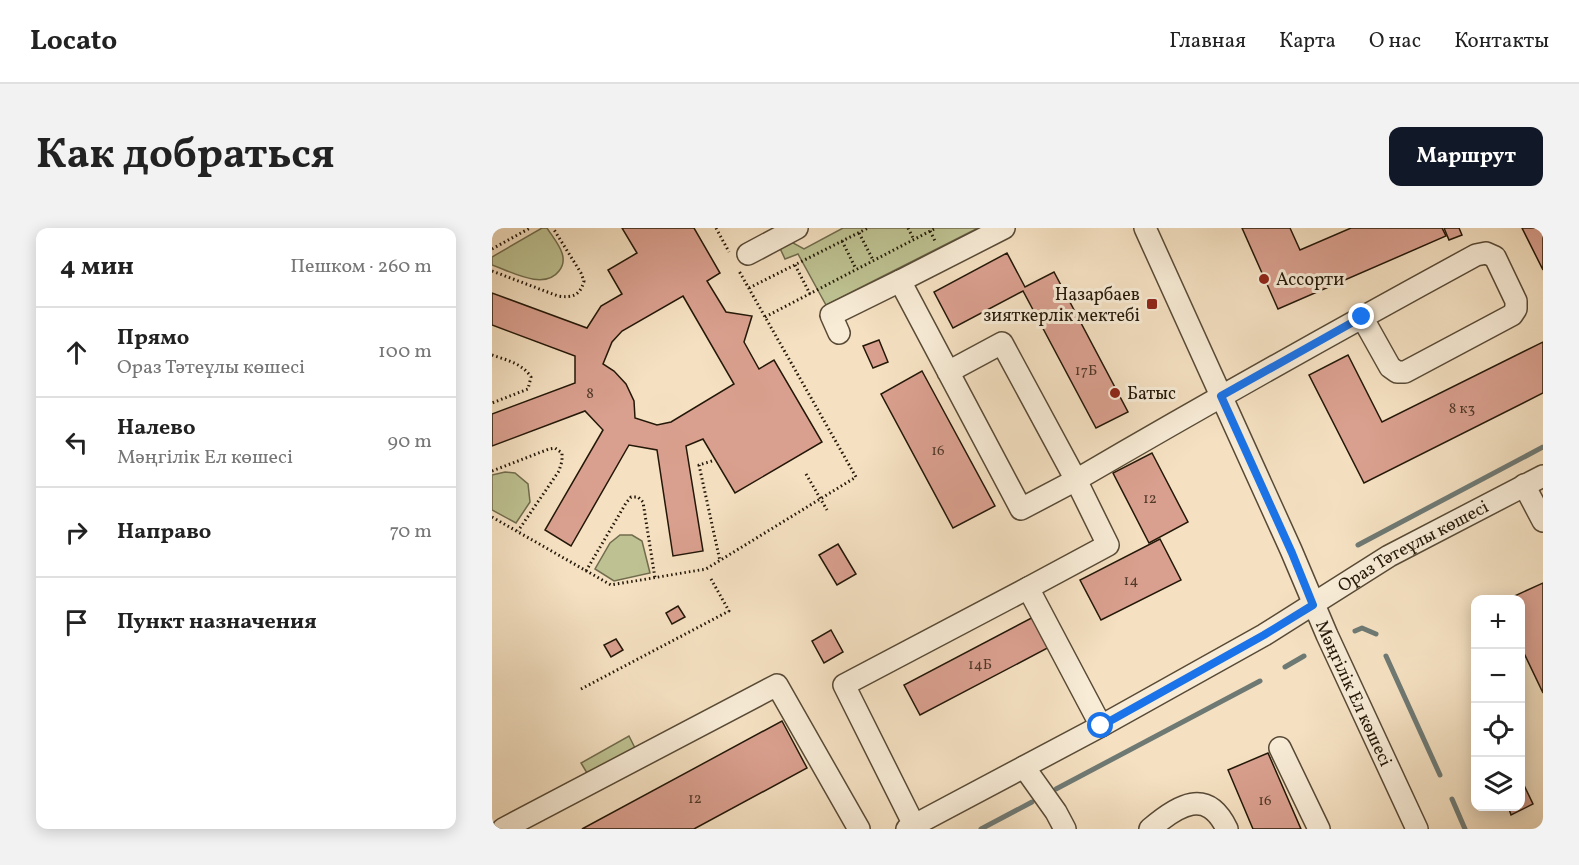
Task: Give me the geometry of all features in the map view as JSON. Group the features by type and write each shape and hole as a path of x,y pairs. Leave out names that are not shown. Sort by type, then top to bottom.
{"street":[{"path":"748,254 797,228"},
{"path":"839,333 831,315 1005,228"},
{"name":"Мәңгілік Ел көшесі","path":"1145,228 1292,553 1313,605 1417,829"},
{"path":"900,280 1021,509 1076,480 1221,396 1362,317 1476,255 1486,253 1495,257 1516,301 1516,309 1512,315 1405,372 1397,372 1390,367 1362,317"},
{"path":"910,827 844,685 1108,545 1076,480 1002,343 948,372"},
{"path":"1534,480 1543,521"},
{"name":"Ораз Тәтеұлы көшесі","path":"910,827 1101,726 1264,635 1389,556 1534,480"},
{"path":"1029,588 1101,726"},
{"path":"503,829 777,684 859,829"},
{"path":"1280,748 1319,829"},
{"path":"1024,767 1056,812 1065,829"},
{"path":"1150,829 1182,808 1200,802 1220,814 1227,829"}],"path":[{"path":"492,249 530,228"},
{"path":"492,271 558,296 570,298 577,295 584,281 553,228"},
{"path":"492,517 610,585 706,569 856,477 749,288 866,228"},
{"path":"908,228 914,240"},
{"path":"765,317 936,228"},
{"path":"930,231 939,248"},
{"path":"859,233 873,261"},
{"path":"842,242 856,270"},
{"path":"795,265 810,294"},
{"path":"492,356 516,364 526,370 531,377 528,389 492,403"},
{"path":"492,471 549,449 555,448 562,453 559,471 518,532"},
{"path":"712,460 699,465 720,561"},
{"path":"806,474 827,510"},
{"path":"586,571 626,503 631,497 638,497 643,502 656,578"},
{"path":"581,689 729,611 711,579"}],"green space":[{"path":"542,228 547,228 563,255 561,267 553,277 527,278 492,265 492,257"},
{"path":"843,228 978,228 826,305 798,254 785,259 778,244 786,239 804,249"},
{"path":"505,472 515,473 528,484 530,502 516,523 492,510 492,475"},
{"path":"620,535 632,535 642,541 650,573 614,581 595,569 610,543"},
{"path":"629,736 637,752 590,778 581,763"}],"building":[{"path":"622,228 694,228 720,273 707,281 726,312 752,316 744,342 759,369 774,360 822,442 735,493 703,439 686,446 703,551 673,556 657,450 629,445 571,546 545,530 603,430 585,411 492,446 492,414 575,383 575,356 492,325 492,293 587,328 601,306 622,294 608,270 637,253","holes":["683,296 734,384 671,422 657,425 635,418 634,401 626,384 614,371 603,364 612,342 622,331"]},
{"path":"1242,228 1290,228 1300,250 1351,228 1442,228 1446,236 1278,309"},
{"path":"1444,228 1459,228 1462,235 1449,240"},
{"path":"1522,228 1543,228 1543,270"},
{"path":"1007,253 1025,287 1054,272 1128,412 1096,428 1023,291 953,328 934,292"},
{"path":"879,340 888,362 873,368 863,346"},
{"path":"1543,342 1543,393 1364,483 1309,375 1348,355 1382,422"},
{"path":"922,371 995,506 953,528 881,394"},
{"path":"1152,453 1188,522 1149,543 1113,473"},
{"path":"1160,539 1181,580 1101,620 1080,580"},
{"path":"838,544 856,574 837,585 819,555"},
{"path":"1543,583 1543,693 1525,655 1525,595 1517,595"},
{"path":"678,606 685,617 672,624 666,613"},
{"path":"1041,613 1057,643 920,715 904,685"},
{"path":"831,630 843,652 824,663 812,641"},
{"path":"616,639 623,650 611,657 604,645"},
{"path":"782,721 807,768 694,829 582,829"},
{"path":"1268,753 1301,829 1253,829 1228,770"},
{"path":"1525,787 1533,804 1525,808"}],"waterway":[{"path":"1358,545 1543,447"},
{"path":"1355,631 1362,628 1376,634"},
{"path":"1285,667 1304,656"},
{"path":"1386,656 1440,775"},
{"path":"1056,789 1260,681"},
{"path":"1452,799 1465,829"},
{"path":"981,829 1032,802"}],"place":[{"name":"Ассорти","path":"1264,279"},
{"name":"Назарбаев зияткерлік мектебі","path":"1152,304"},
{"name":"Батыс","path":"1115,393"}],"route":[{"path":"1101,726 1313,605 1221,396 1362,317"}]}
